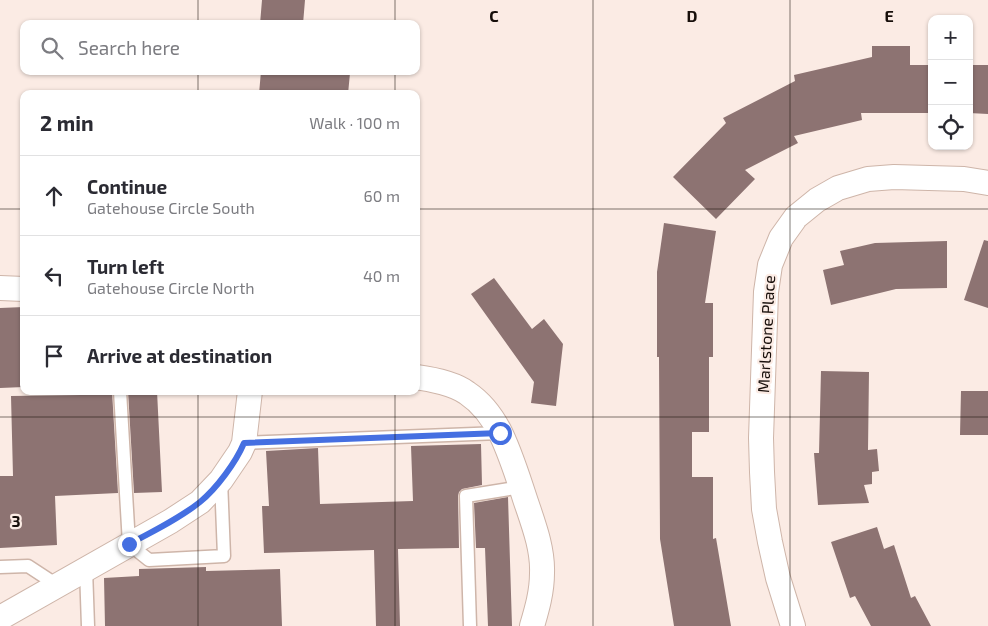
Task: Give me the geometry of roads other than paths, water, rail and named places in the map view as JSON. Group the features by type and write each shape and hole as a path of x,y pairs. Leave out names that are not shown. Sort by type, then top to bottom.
{"street":[{"name":"Marlstone Place","path":"794,626 778,578 770,542 764,509 762,472 761,438 766,292 770,266 781,238 796,217 817,200 838,188 868,179 894,177 964,179 988,184"},
{"path":"0,288 20,288"},
{"path":"420,378 437,380 466,392 485,409 500,433 521,487 540,549 541,593 532,626"},
{"path":"0,618 171,521 200,502 221,480 240,452 244,443 250,395"}],"lane":[{"path":"120,395 129,544 149,560 224,556 221,480"},
{"path":"244,443 500,433"},
{"path":"470,626 466,496 521,487"},
{"path":"0,567 28,566 57,585"},
{"path":"86,569 88,626"}]}
